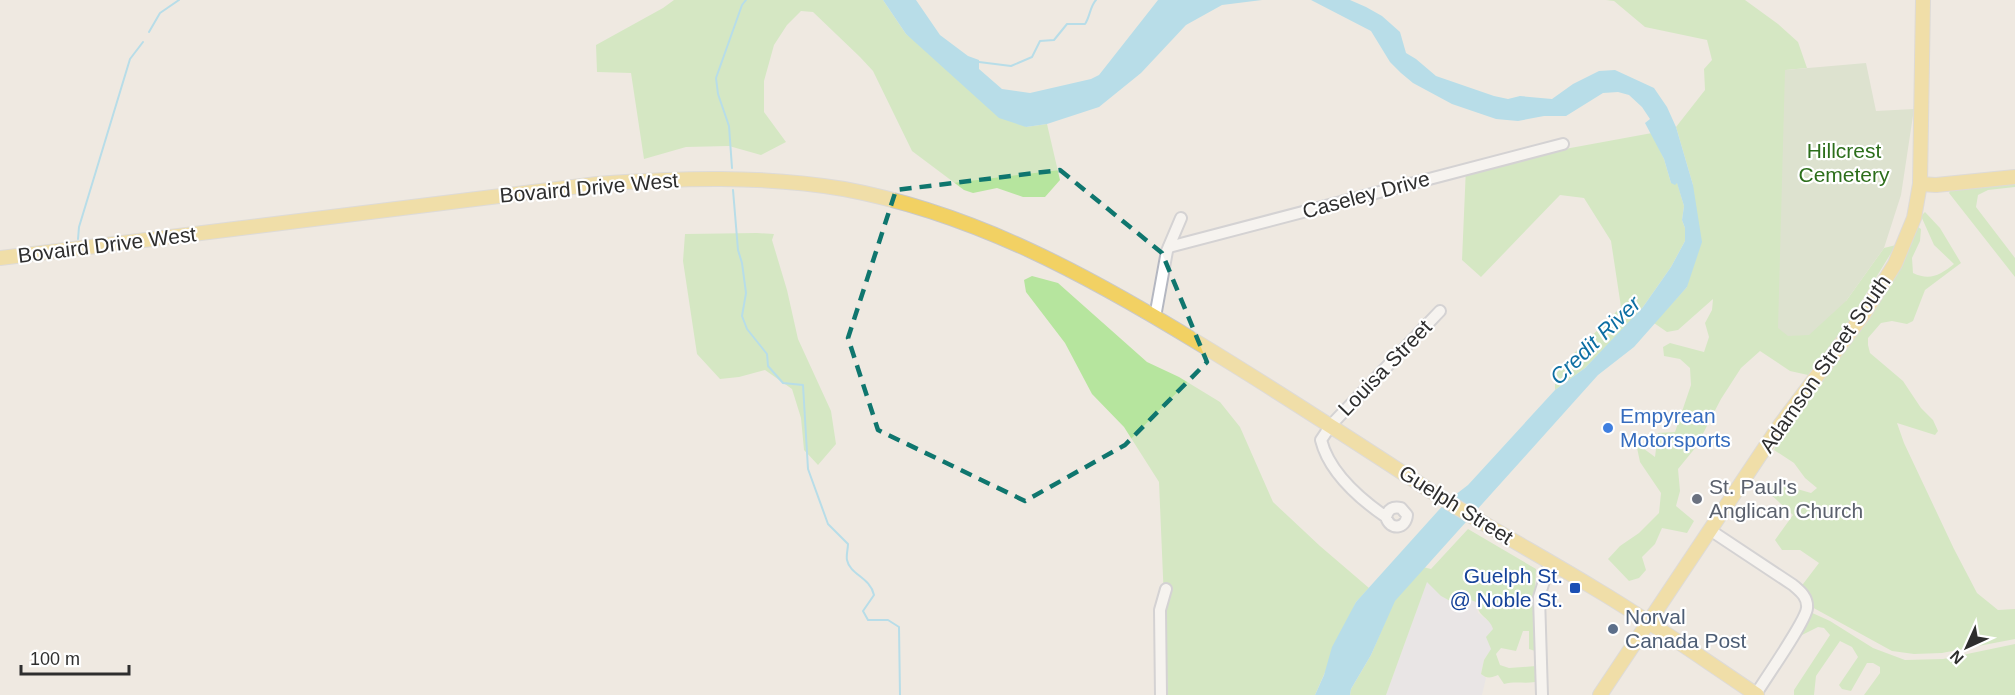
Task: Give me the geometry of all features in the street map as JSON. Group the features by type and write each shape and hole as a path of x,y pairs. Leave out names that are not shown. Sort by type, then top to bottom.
{"main road":[{"name":"Adamson Street South","path":"1600,695 1780,425 1884,284 1909,233 1920,184 1923,0"},
{"path":"1920,184 1936,185 2015,177"},
{"name":"Bovaird Drive West","path":"0,258 597,184 701,178 773,180 845,190 890,199 938,213 1016,243 1070,269 1155,316"},
{"name":"Guelph Street","path":"1155,316 1480,522 1595,588 1756,694"}],"street":[{"name":"Caseley Drive","path":"1169,247 1563,144"},
{"path":"1155,316 1169,247 1181,218"},
{"name":"Louisa Street","path":"1330,425 1440,310"},
{"path":"1330,425 1321,440 1324,453 1352,489 1386,517"},
{"path":"1710,530 1793,585 1805,596 1807,609 1756,694"},
{"path":"1542,695 1539,597 1550,562"},
{"path":"1161,695 1160,610 1166,589"}],"highlighted area":[{"path":"1060,170 1162,253 1207,362 1125,445 1025,501 878,430 848,338 896,190"}],"shaded area":[{"path":"1427,581 1476,602 1478,613 1491,623 1493,629 1491,649 1484,660 1481,674 1486,678 1482,695 1386,695"}],"green space":[{"path":"674,0 883,0 906,34 1026,127 1047,124 1060,180 1045,197 1023,197 997,188 973,193 964,190 912,151 873,71 813,12 801,11 787,25 774,45 764,81 764,112 786,142 761,155 729,146 686,147 644,159 631,73 597,72 596,45"},
{"path":"1606,0 1745,0 1778,24 1798,42 1807,68 1786,70 1846,301 1884,248 1896,245 1850,320 1808,375 1790,371 1760,351 1741,368 1721,399 1696,447 1678,469 1680,491 1676,506 1694,521 1687,533 1662,528 1655,544 1642,557 1646,570 1639,578 1629,581 1608,559 1659,513 1661,493 1640,462 1636,443 1655,457 1658,433 1675,432 1691,385 1690,368 1680,359 1664,356 1663,347 1670,343 1704,352 1709,337 1705,323 1712,310 1713,299 1678,330 1667,332 1654,323 1687,287 1693,185 1676,127 1705,90 1704,69 1712,60 1707,40 1645,27 1614,1"},
{"name":"Hillcrest Cemetery","path":"1866,63 1876,111 1914,109 1901,195 1884,248 1846,301 1809,335 1788,336 1778,328 1785,70"},
{"path":"1652,133 1664,159 1671,183 1677,182 1684,206 1682,220 1685,228 1685,241 1671,267 1643,307 1585,368 1555,390 1555,372 1621,307 1611,241 1584,198 1560,195 1481,277 1462,260 1466,167"},
{"path":"2015,182 2015,187 1988,190 1978,195 1976,207 2015,258 2015,277 1949,193 1951,189"},
{"path":"1925,212 1940,228 1961,263 1925,290 1913,321 1907,324 1892,321 1881,323 1868,338 1868,345 1870,353 1903,381 1921,408 1933,420 1938,431 1935,435 1897,423 1904,443 1977,593 1998,610 2015,609 2015,639 1942,653 1914,654 1892,651 1810,606 1800,588 1819,563 1800,550 1782,550 1775,540 1793,515 1768,492 1774,485 1811,493 1817,488 1805,478 1794,463 1774,450 1780,436 1915,229 1918,227 1921,229 1920,241 1912,258 1913,273 1925,277 1935,276 1954,264 1934,245 1921,216"},
{"path":"685,234 774,234 772,240 787,290 798,339 831,411 836,444 818,465 804,450 801,418 792,389 765,370 720,379 697,354 683,261"},
{"path":"1032,276 1058,283 1147,362 1179,377 1220,402 1240,427 1273,502 1369,588 1356,602 1315,695 1168,695 1159,482 1124,427 1092,394 1065,343 1026,292 1024,280"},
{"path":"1468,529 1536,569 1535,651 1529,649 1529,631 1523,631 1516,651 1501,648 1496,654 1500,665 1509,668 1536,666 1535,682 1504,684 1498,675 1489,678 1481,674 1484,660 1491,649 1486,637 1493,629 1491,625 1479,612 1476,602 1462,597 1454,603 1441,596 1427,582 1386,695 1350,695 1351,689 1371,655 1394,601 1423,567 1431,569"},
{"path":"1808,611 1830,621 1873,648 1905,660 1943,659 2015,644 2015,695 1864,695 1880,673 1880,667 1873,663 1867,663 1851,691 1842,689 1839,685 1858,657 1852,647 1840,641 1816,676 1814,695 1794,695 1794,690 1830,635 1824,628 1818,627 1797,636"}],"water":[{"path":"883,0 916,0 940,35 968,56 979,60 979,69 1002,89 1030,93 1091,79 1099,75 1158,0 1262,0 1222,5 1186,25 1141,73 1099,107 1047,124 1026,127 999,118 906,34"},
{"name":"Credit River","path":"1311,0 1350,0 1366,7 1382,16 1400,32 1406,53 1436,76 1494,96 1508,99 1520,96 1552,99 1573,84 1599,71 1615,70 1654,88 1667,107 1676,127 1693,185 1702,242 1687,287 1634,347 1598,375 1395,601 1350,695 1315,695 1324,675 1332,647 1356,602 1446,502 1468,485 1555,390 1585,368 1643,307 1671,267 1685,241 1685,228 1682,220 1684,206 1677,183 1675,185 1671,183 1664,159 1645,123 1650,119 1642,107 1629,95 1618,92 1603,93 1566,116 1544,116 1518,121 1496,119 1452,104 1413,83 1390,62 1371,31"}],"waterway":[{"path":"149,32 160,13 179,0"},
{"path":"732,168 729,126 718,94 716,78 742,5 746,0"},
{"path":"979,62 1011,66 1032,57 1040,41 1054,40 1067,24 1085,24 1096,0"},
{"path":"78,239 79,227 130,59 143,42"},
{"path":"733,190 738,250 746,293 742,316 747,329 767,354 768,366 783,383 803,385 808,469 828,524 848,544 849,565 872,589 874,595 863,611 868,620 888,620 899,627 900,695"}],"place":[{"name":"Empyrean Motorsports","path":"1608,428"},
{"name":"St. Paul's Anglican Church","path":"1697,499"},
{"name":"Guelph St. @ Noble St.","path":"1575,588"},
{"name":"Norval Canada Post","path":"1613,629"}]}
